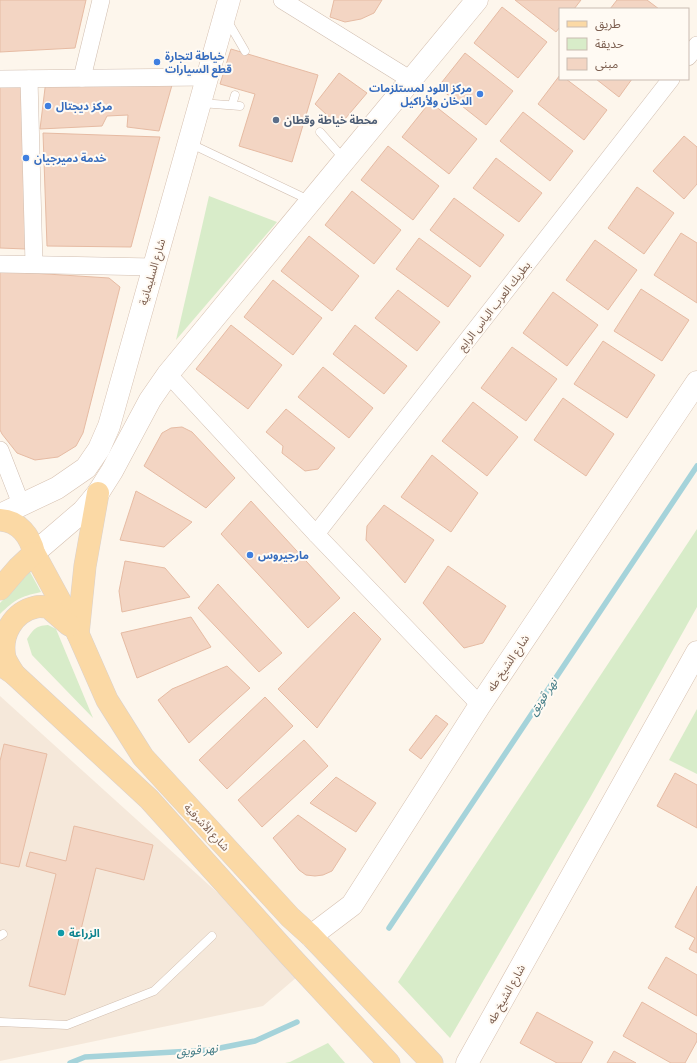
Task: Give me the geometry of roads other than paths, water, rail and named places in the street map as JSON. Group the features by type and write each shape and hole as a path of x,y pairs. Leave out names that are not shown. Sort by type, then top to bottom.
{"main road":[{"path":"0,589 18,568 83,511 112,471 150,400 168,374 477,0"},
{"name":"شارع السليمانية","path":"0,515 57,488 86,468 99,449 110,426 227,8"},
{"name":"شارع الشيخ طه","path":"311,936 352,905 480,705 697,382"},
{"path":"78,634 85,566 98,492"},
{"name":"شارع الأشرفية","path":"0,520 12,523 20,528 32,543 34,553 78,634 107,700 143,757 290,916 311,936 432,1063"},
{"path":"78,634 59,615 48,607 37,607 21,613 16,616 9,625 4,636 3,647 7,669 150,799 290,956 389,1063"},
{"name":"شارع الشيخ طه","path":"467,1063 697,652"}],"street":[{"path":"82,78 102,0"},
{"path":"282,0 411,80"},
{"path":"689,56 697,45"},
{"path":"0,79 208,77"},
{"path":"29,79 34,264"},
{"name":"بطريك العرب الياس الرابع","path":"316,534 670,80"},
{"path":"0,264 154,267"},
{"path":"168,374 316,534 480,705"},
{"path":"0,450 21,504"}],"lane":[{"path":"227,8 245,51"},
{"path":"200,103 236,106 234,95"},
{"path":"320,132 344,160"},
{"path":"189,143 311,201"},
{"path":"0,1022 67,1025 154,991 212,936"}],"waterway":[{"name":"نهر قويق","path":"389,928 697,466"},
{"name":"نهر قويق","path":"70,1063 85,1057 210,1050 255,1041 297,1022"}],"place":[{"name":"خياطة لتجارة قطع السيارات","path":"157,62"},
{"name":"مركز اللود لمستلزمات الدخان ولأراكيل","path":"480,94"},
{"name":"مركز ديجتال","path":"48,106"},
{"name":"محطة خياطة وقطان","path":"276,120"},
{"name":"خدمة دميرجيان","path":"26,158"},
{"name":"مارجيروس","path":"250,555"},
{"name":"الزراعة","path":"61,933"}]}
